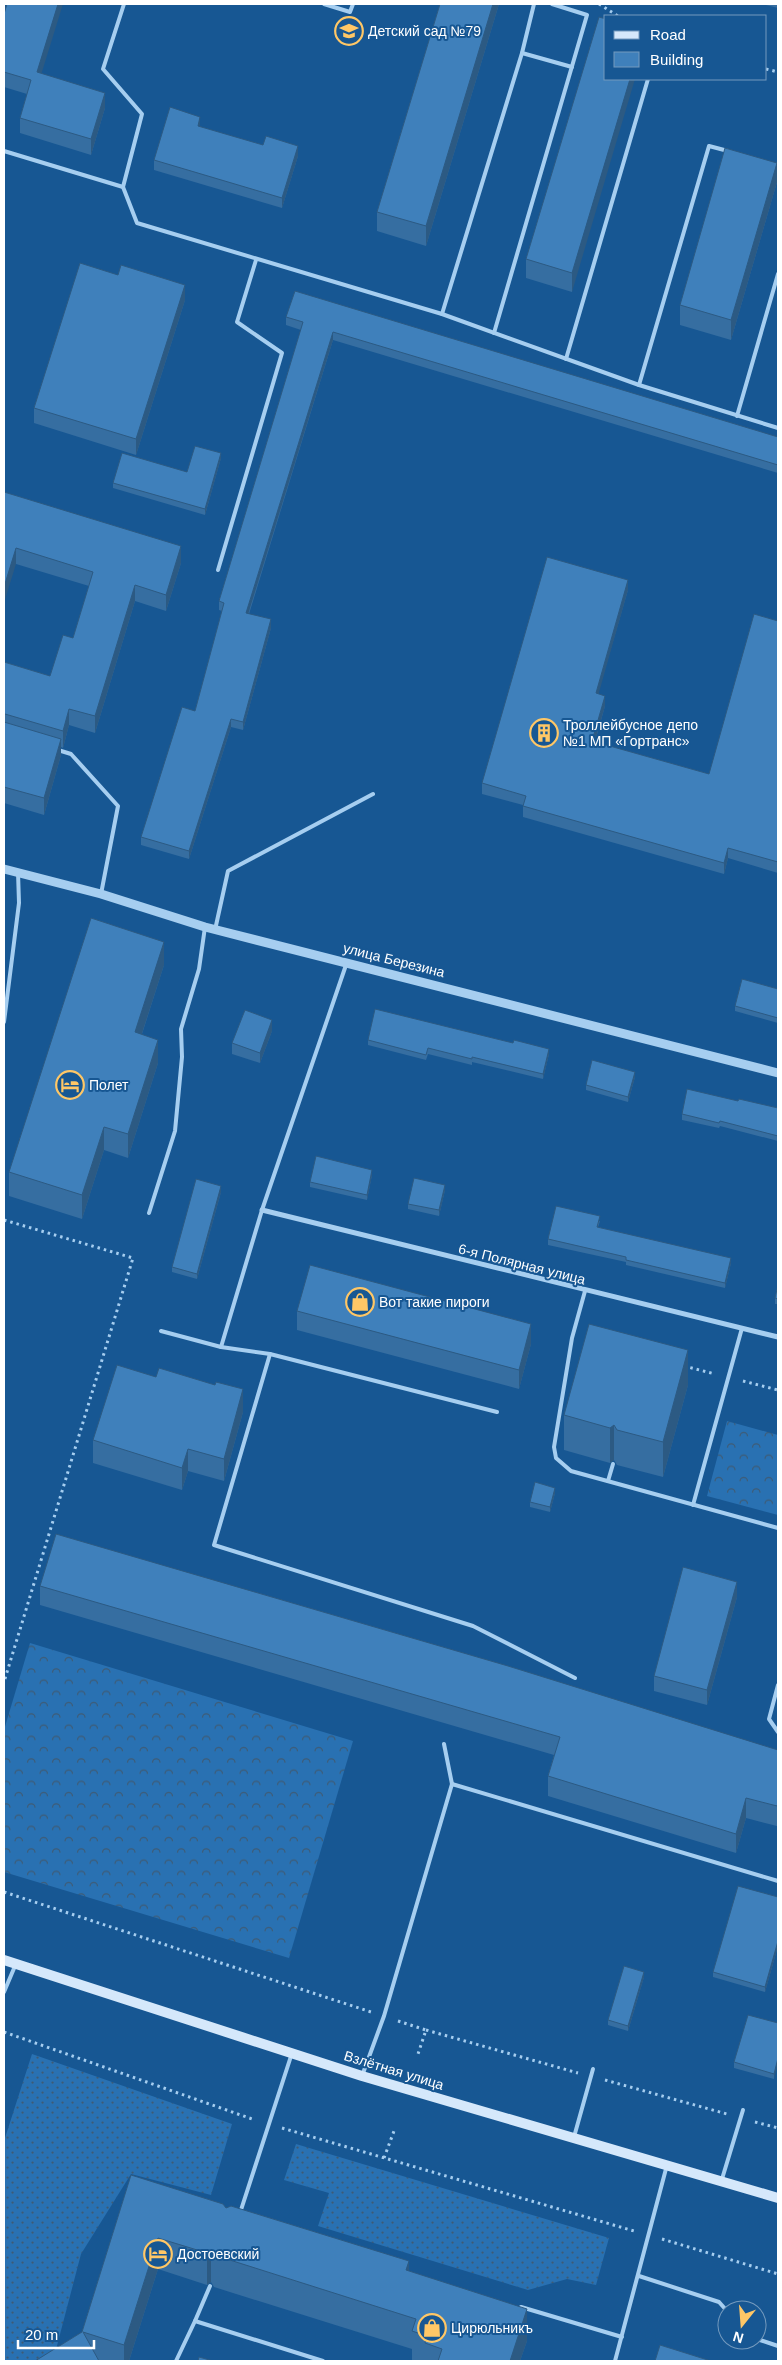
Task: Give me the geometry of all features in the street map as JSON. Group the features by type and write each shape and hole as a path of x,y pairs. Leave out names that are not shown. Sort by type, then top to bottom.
{"main road":[{"name":"Взлётная улица","path":"4,1960 362,2076 778,2198"}],"street":[{"name":"улица Березина","path":"4,869 101,894 215,930 778,1073"},
{"name":"6-я Полярная улица","path":"262,1210 778,1337"}],"lane":[{"path":"124,4 103,69 142,114 123,187 137,223 442,314 639,384 778,428"},
{"path":"324,4 350,12 353,4"},
{"path":"442,314 522,53 534,4"},
{"path":"494,333 587,15 552,4"},
{"path":"522,53 572,67"},
{"path":"566,359 648,80"},
{"path":"639,384 709,146 735,153"},
{"path":"4,151 123,187"},
{"path":"218,570 282,353 237,322 256,260"},
{"path":"737,416 778,274"},
{"path":"52,748 71,754 118,806 101,894"},
{"path":"215,930 228,872 373,794"},
{"path":"4,1022 19,903 18,872"},
{"path":"150,1213 175,1131 182,1057 181,1029 199,969 205,927"},
{"path":"221,1347 262,1210 347,962"},
{"path":"585,1291 572,1338 554,1447 556,1458 571,1471 778,1528"},
{"path":"693,1505 742,1328"},
{"path":"161,1331 221,1347 270,1354 497,1412"},
{"path":"270,1354 214,1545 473,1626 575,1678"},
{"path":"608,1481 613,1464"},
{"path":"778,1685 768,1719 778,1732"},
{"path":"362,2076 384,2016 452,1784 444,1744"},
{"path":"452,1784 778,1881"},
{"path":"4,1992 16,1964"},
{"path":"237,2222 292,2053"},
{"path":"574,2138 593,2069"},
{"path":"722,2181 743,2110"},
{"path":"615,2361 668,2165"},
{"path":"639,2276 717,2301"},
{"path":"176,2361 210,2286"},
{"path":"519,2307 622,2338"},
{"path":"194,2321 323,2361"}],"path":[{"path":"598,4 616,15"},
{"path":"4,1220 133,1258 4,1682"},
{"path":"682,1366 778,1390"},
{"path":"4,1892 426,2030 418,2054"},
{"path":"4,2032 269,2125 778,2274"},
{"path":"384,2158 394,2131"}],"green space":[{"path":"727,1421 778,1435 778,1515 707,1496"},
{"path":"30,1643 353,1741 289,1958 4,1872 4,1730"},
{"path":"32,2054 232,2124 211,2195 131,2174 81,2254 53,2361 4,2361 4,2141"},
{"path":"296,2144 609,2238 596,2285 567,2279 528,2290 318,2226 329,2193 284,2180"}],"building":[{"path":"7,4 58,4 37,72 105,93 91,139 20,118 31,80 4,72 4,14"},
{"path":"440,4 493,4 426,226 377,212"},
{"path":"599,17 604,18 604,80 630,80 572,273 526,259"},
{"path":"170,107 200,117 198,126 263,145 266,136 298,146 282,198 154,160"},
{"path":"725,148 777,163 731,320 680,305"},
{"path":"80,263 118,275 121,265 185,285 136,439 34,408"},
{"path":"295,291 778,437 778,465 333,332 246,613 271,619 243,722 231,719 189,851 141,837 182,707 195,711 224,603 219,601 303,322 286,317"},
{"path":"195,446 221,453 205,509 113,483 122,453 187,472"},
{"path":"4,492 181,546 166,595 135,585 95,716 69,709 63,731 4,715 4,662 50,676 63,635 73,638 93,572 16,548 4,587"},
{"name":"Троллейбусное депо №1 МП «Гортранс»","path":"547,557 628,580 596,693 605,696 592,741 709,774 754,614 778,621 778,862 728,848 724,863 523,806 526,796 482,783"},
{"path":"4,722 61,739 44,798 4,787"},
{"path":"91,918 164,942 135,1032 158,1040 128,1134 104,1127 82,1195 9,1172"},
{"path":"742,979 778,989 778,1018 735,1006"},
{"path":"375,1009 513,1043 514,1040 549,1049 543,1074 428,1048 426,1055 368,1040"},
{"path":"245,1010 272,1020 260,1053 232,1043"},
{"path":"592,1060 635,1072 628,1097 586,1085"},
{"path":"687,1089 778,1108 778,1136 720,1121 719,1123 682,1114"},
{"path":"316,1156 372,1170 367,1195 310,1182"},
{"path":"414,1178 445,1185 439,1210 408,1204"},
{"path":"196,1179 221,1186 197,1274 172,1267"},
{"path":"556,1206 600,1216 597,1227 731,1258 725,1283 626,1260 626,1257 548,1239"},
{"path":"310,1265 531,1324 519,1370 297,1311"},
{"path":"778,1285 778,1299 775,1298"},
{"path":"589,1324 688,1350 663,1442 617,1430 614,1425 610,1428 564,1415"},
{"path":"117,1365 156,1377 159,1368 215,1385 216,1382 243,1389 224,1459 188,1449 182,1468 93,1440"},
{"path":"535,1482 555,1488 550,1507 530,1502"},
{"path":"56,1534 508,1666 778,1750 777,1806 746,1798 736,1834 548,1776 560,1737 40,1586"},
{"path":"683,1567 737,1582 707,1690 654,1676"},
{"path":"738,1886 778,1897 778,1941 765,1987 713,1972"},
{"path":"624,1966 644,1972 628,2026 608,2020"},
{"path":"748,2015 778,2023 778,2058 774,2074 734,2062"},
{"path":"131,2175 223,2204 226,2208 231,2206 409,2261 406,2270 527,2309 510,2361 438,2361 442,2349 425,2343 427,2336 412,2331 416,2319 214,2255 211,2251 207,2253 158,2238 124,2345 83,2332 99,2361 35,2361 82,2332"},
{"path":"660,2345 711,2361 655,2361"},
{"path":"199,2357 213,2361 198,2361"}],"place":[{"name":"Детский сад №79","path":"349,31"},
{"name":"Троллейбусное депо №1 МП «Гортранс»","path":"544,733"},
{"name":"Полет","path":"70,1085"},
{"name":"Вот такие пироги","path":"360,1302"},
{"name":"Достоевский","path":"158,2254"},
{"name":"Цирюльникъ","path":"432,2328"}]}
